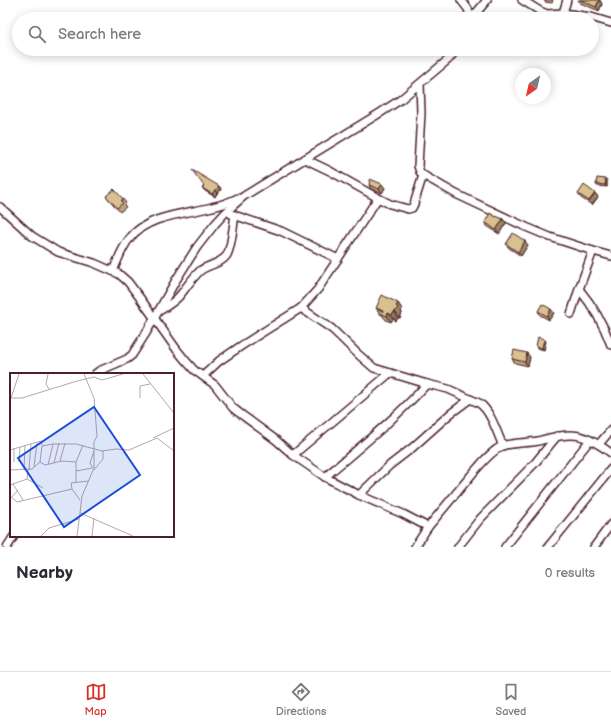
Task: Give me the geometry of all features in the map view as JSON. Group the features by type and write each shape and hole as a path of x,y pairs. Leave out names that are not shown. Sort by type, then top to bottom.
{"street":[{"path":"461,0 469,12"},
{"path":"478,12 487,0"},
{"path":"522,0 542,12"},
{"path":"563,12 567,0"},
{"path":"599,19 611,23"},
{"path":"113,271 127,241 131,236 146,225 173,216 228,203 244,196 400,100 450,56"},
{"path":"420,84 421,113 418,166 423,175 456,194 526,227 550,237 611,256"},
{"path":"305,159 390,204 408,209 412,208 414,204 423,175"},
{"path":"96,373 130,357 197,247 225,213 244,196"},
{"path":"203,376 219,361 301,308 318,289 378,198"},
{"path":"0,207 32,236 58,252 94,263 119,274 128,282 156,315 177,350 194,370 215,385 233,408 276,440 292,455 325,477 359,495 403,514 428,527"},
{"path":"225,213 281,231 338,259"},
{"path":"156,315 181,294 199,272 219,262 227,255 231,243 235,215"},
{"path":"571,314 578,289 593,251"},
{"path":"578,289 593,306 605,328 611,345"},
{"path":"301,308 332,329 369,364 379,370 448,389 470,398 484,406 503,446"},
{"path":"292,455 390,373"},
{"path":"325,477 405,407 427,384"},
{"path":"359,495 390,465 470,398"},
{"path":"599,444 611,430"},
{"path":"415,547 428,527 487,458 503,446 557,436 575,435 583,436 599,444 611,453"},
{"path":"458,547 480,519 530,468 557,436"},
{"path":"505,547 590,440"},
{"path":"548,547 611,468"},
{"path":"594,547 611,524"},
{"path":"7,547 13,537"}],"building":[{"path":"580,0 599,0 596,7"},
{"path":"192,170 219,186 212,194 202,188 204,186"},
{"path":"597,178 606,179 605,185 596,184"},
{"path":"370,179 382,184 379,189 369,185"},
{"path":"584,185 595,193 589,201 578,194"},
{"path":"114,189 123,199 121,201 123,203 117,208 106,196"},
{"path":"490,213 503,219 496,230 485,222"},
{"path":"513,233 525,241 518,252 506,244"},
{"path":"382,295 398,303 396,306 398,307 392,315 388,313 387,316 382,314 383,311 376,308"},
{"path":"542,304 551,309 547,316 538,311"},
{"path":"538,337 544,339 542,348 536,346"},
{"path":"514,350 527,353 525,362 512,359"}]}
